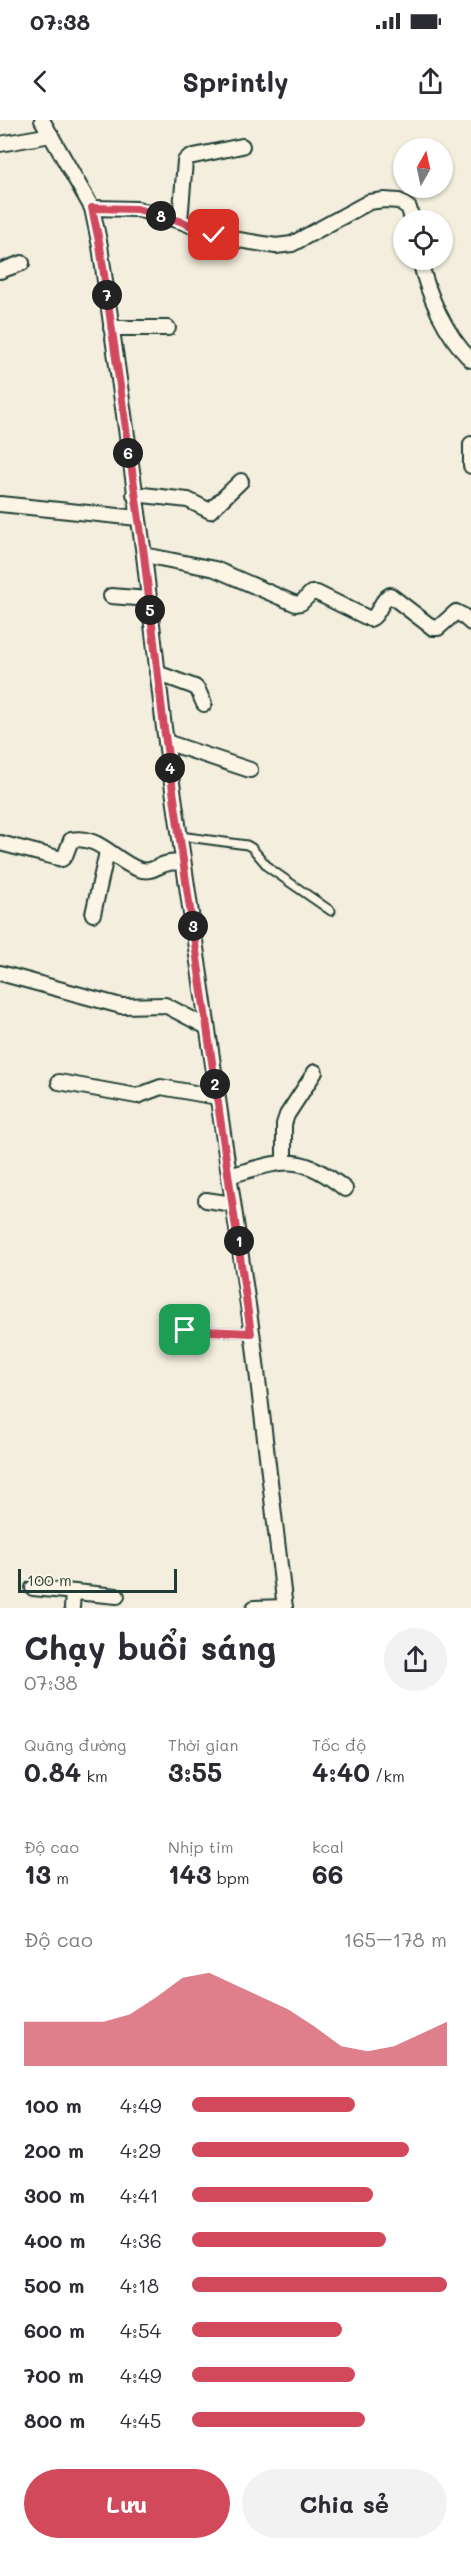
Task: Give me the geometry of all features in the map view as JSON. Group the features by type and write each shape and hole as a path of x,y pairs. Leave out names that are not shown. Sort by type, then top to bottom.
{"street":[{"path":"42,120 92,208 100,246 144,555 166,742 251,1333 285,1608 254,1608"},
{"path":"0,144 51,135"},
{"path":"180,221 185,161 189,157 242,146"},
{"path":"92,208 137,209 180,221 220,237 283,246 292,244 369,202 384,200 405,204 410,210"},
{"path":"0,271 22,263"},
{"path":"423,270 442,318 461,350 471,360"},
{"path":"111,328 168,328"},
{"path":"471,444 471,466"},
{"path":"134,494 188,500 210,511 241,481"},
{"path":"0,504 138,518"},
{"path":"144,555 215,569 296,604 301,603 311,592 316,593 370,620 375,617 386,597 390,595 433,628 438,628 456,612 471,623"},
{"path":"111,596 149,599"},
{"path":"157,673 195,687 204,705"},
{"path":"166,742 250,770"},
{"path":"0,843 58,859 65,856 69,842 74,839 97,843 107,852 146,872 153,871 166,863 183,862"},
{"path":"93,914 107,852"},
{"path":"0,973 121,1006 165,1005 207,1027"},
{"path":"284,1162 284,1124 287,1115 315,1072"},
{"path":"58,1082 137,1096 161,1087 217,1097"},
{"path":"229,1176 284,1162 320,1169 345,1189"},
{"path":"206,1200 233,1204"},
{"path":"33,1588 117,1596"},
{"path":"72,1608 73,1592"}],"lane":[{"path":"180,836 247,845 269,868 331,911"},
{"path":"170,1315 185,1330 251,1333"}],"route":[{"path":"185,1330 251,1333 164,728 144,555 100,246 92,208 128,207 180,221 214,235"}]}
